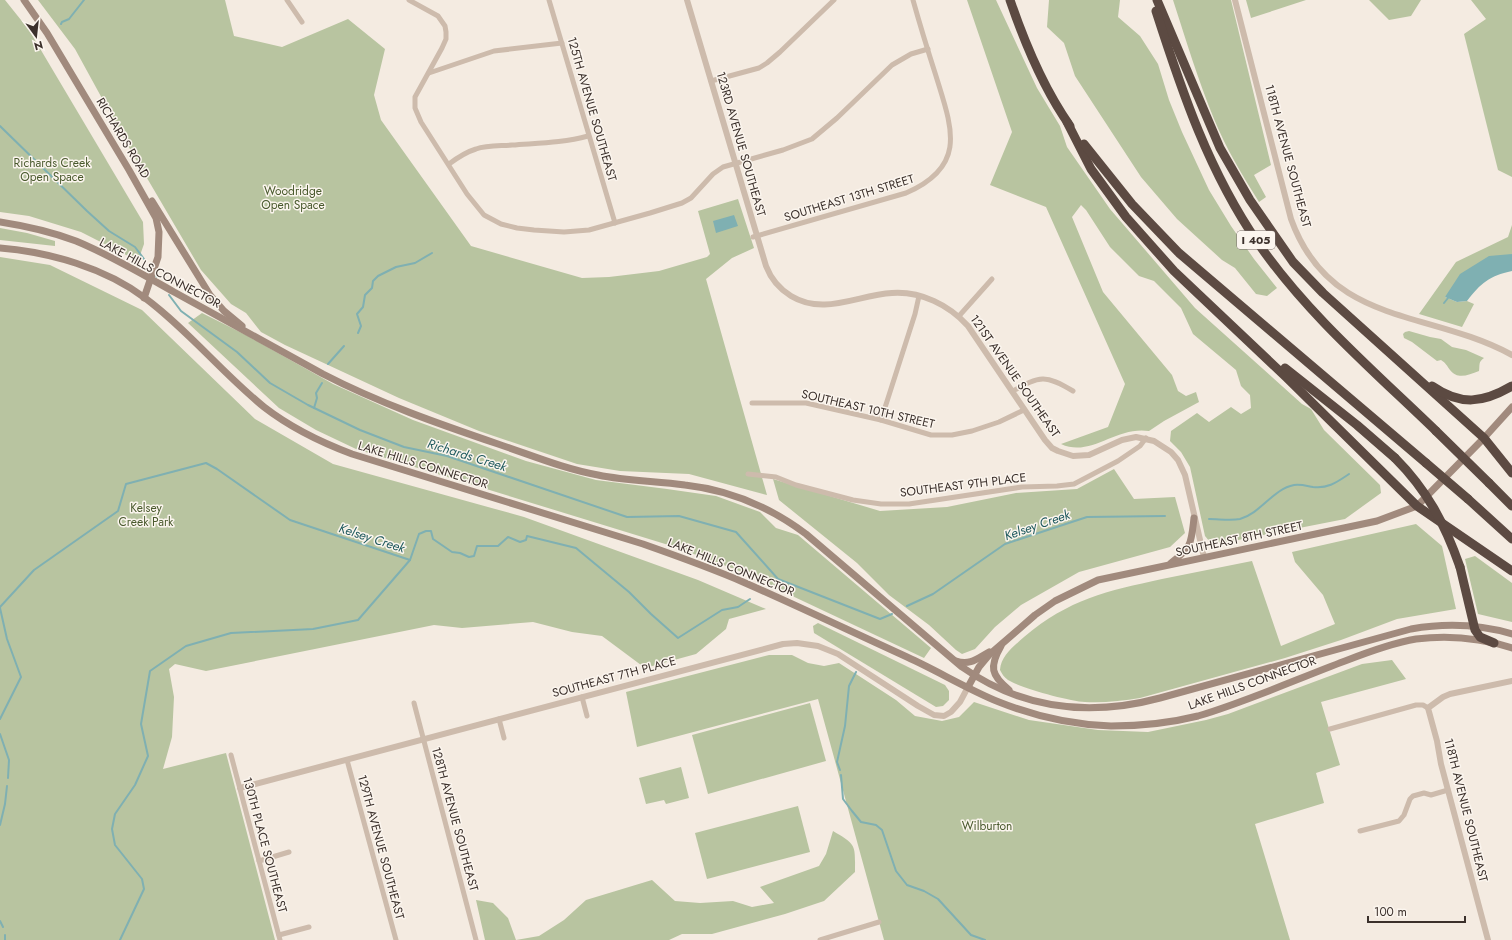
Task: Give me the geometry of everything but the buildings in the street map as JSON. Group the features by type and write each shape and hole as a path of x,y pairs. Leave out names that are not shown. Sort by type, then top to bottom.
{"highway":[{"path":"1010,0 1021,32 1041,76 1091,169 1126,217 1174,271 1241,334 1417,506 1512,571"},
{"name":"I 405","path":"1153,0 1180,84 1200,137 1217,174 1258,243 1304,300 1325,323 1512,506"},
{"path":"1157,0 1207,121 1220,148 1250,200 1271,232 1298,267 1323,294 1484,438 1512,473"},
{"path":"1067,122 1093,157 1132,204 1179,253 1468,499 1512,539"},
{"path":"1241,334 1357,425 1396,458 1408,471 1424,492 1447,532 1460,567 1472,622 1480,637 1494,643"},
{"path":"1402,366 1446,395 1465,400 1486,398 1497,395 1512,386"}],"main road":[{"name":"RICHARDS ROAD","path":"24,0 47,33 153,211 160,232 158,257 152,280 144,298"},
{"path":"129,170 157,209 210,295 224,310 255,336"},
{"name":"LAKE HILLS CONNECTOR","path":"0,222 32,228 75,241 105,254 324,374 377,399 503,446 587,473 611,478 705,488 735,496 771,510 806,534 954,660 974,675 987,683 1039,702 1092,709 1126,706 1411,629 1472,622 1512,634"},
{"name":"LAKE HILLS CONNECTOR","path":"0,248 41,254 108,276 144,298 169,319 263,406 298,431 322,443 352,454 643,544 683,558 741,581 788,602 1012,707 1059,720 1090,725 1129,726 1196,716 1221,708 1363,654 1404,641 1453,637 1478,639 1512,648"},
{"name":"SOUTHEAST 8TH STREET","path":"968,687 974,675 989,655 1035,615 1055,601 1098,580 1169,564 1377,522 1417,506 1484,438 1512,407"},
{"path":"1169,564 1185,552 1189,545 1192,537 1194,518"},
{"path":"954,660 964,663 971,662 1004,642"},
{"path":"1004,642 996,656 994,669 997,680 1014,694"}],"street":[{"path":"287,0 302,22"},
{"path":"409,0 438,16 445,26 446,38 429,73 417,92 415,97 415,108 421,122 467,194 484,215 501,224 534,230 571,232 589,230 682,203 697,193 717,170 723,166 783,150 812,138 837,118 892,65 912,54 928,49 913,0"},
{"name":"125TH AVENUE SOUTHEAST","path":"549,0 615,223"},
{"name":"123RD AVENUE SOUTHEAST","path":"687,0 755,236 769,273 781,290"},
{"path":"711,81 758,68 767,63 834,0"},
{"name":"118TH AVENUE SOUTHEAST","path":"1235,0 1292,219 1301,243 1315,263 1337,286 1366,303 1469,336 1512,355"},
{"path":"429,73 494,51 562,43"},
{"name":"SOUTHEAST 13TH STREET","path":"755,236 906,193 928,182 943,166 950,148 950,124 928,49"},
{"path":"449,164 477,149 554,143 570,141 588,136"},
{"path":"960,316 992,279"},
{"name":"121ST AVENUE SOUTHEAST","path":"781,290 796,299 820,305 893,293 907,293 935,301 947,307 960,316 975,336 1024,410 1052,448 1073,456 1089,454 1129,438 1136,437 1146,438 1163,446 1171,452 1178,460 1185,475 1204,557"},
{"path":"881,420 915,314 919,296"},
{"path":"1012,391 1033,380 1044,378 1058,382 1072,391"},
{"name":"SOUTHEAST 10TH STREET","path":"752,403 806,403 881,420 931,435 952,435 987,427 1024,410"},
{"name":"SOUTHEAST 9TH PLACE","path":"748,474 776,478 796,485 853,500 881,504 909,504 1022,487 1074,484 1118,461 1140,446 1146,438"},
{"name":"SOUTHEAST 7TH PLACE","path":"240,788 783,644 797,643 818,646 838,654 934,715 944,716 951,712 960,702 968,687"},
{"path":"1330,729 1416,705 1428,708 1443,696 1512,681"},
{"path":"582,697 587,716"},
{"name":"128TH AVENUE SOUTHEAST","path":"414,703 476,940"},
{"name":"118TH AVENUE SOUTHEAST","path":"1428,708 1437,741 1440,764 1488,940"},
{"path":"499,719 504,738"},
{"name":"130TH PLACE SOUTHEAST","path":"231,755 279,937"},
{"name":"129TH AVENUE SOUTHEAST","path":"347,760 396,940"},
{"path":"1360,831 1399,821 1404,815 1410,799 1413,796 1448,790"},
{"path":"259,861 289,852"},
{"path":"820,940 830,939 879,922"},
{"path":"279,937 309,927"}],"green space":[{"name":"Richards Creek Open Space","path":"0,0 5,0 29,30 143,222 144,244 138,261 81,232 29,216 0,212"},
{"name":"Woodridge Open Space","path":"38,0 225,0 234,36 282,47 348,19 385,49 374,95 381,120 471,246 582,278 609,277 659,271 707,257 710,254 698,211 738,199 754,248 732,258 706,279 767,495 689,474 620,471 577,464 479,431 399,398 285,345 261,332 246,313 231,304 201,270 127,144 75,49"},
{"path":"967,0 996,0 1037,88 1060,126 1067,147 1110,209 1195,308 1302,404 1311,409 1324,430 1380,485 1381,493 1345,519 1218,544 1210,542 1205,536 1190,467 1181,452 1170,441 1171,431 1197,413 1209,422 1231,407 1241,414 1251,408 1250,395 1241,386 1236,370 1193,334 1181,308 1154,281 1139,276 1110,247 1086,210 1081,205 1072,217 1103,292 1172,375 1178,391 1186,396 1196,392 1199,402 1149,431 1125,433 1093,445 1083,447 1072,447 1061,444 1108,427 1125,384 1046,207 990,185 1012,132"},
{"path":"1049,0 1120,0 1118,17 1140,36 1158,64 1169,100 1209,190 1231,226 1277,288 1267,296 1256,294 1235,268 1222,260 1177,219 1141,177 1075,76 1064,43 1047,27"},
{"path":"1173,0 1231,0 1271,165 1254,175 1266,197 1259,202 1246,182 1214,119 1197,75"},
{"path":"1246,0 1306,0 1251,18"},
{"path":"1369,0 1421,0 1411,16 1389,20"},
{"path":"1471,0 1512,0 1512,177 1498,170 1464,34 1486,19"},
{"path":"1512,225 1512,254 1445,297 1457,302 1467,301 1474,304 1462,327 1419,314 1456,262 1508,237"},
{"path":"0,228 27,233 55,241 55,246 0,240"},
{"name":"Kelsey Creek Park","path":"0,257 50,265 142,310 255,419 333,464 524,517 698,580 766,609 729,619 726,629 696,654 645,668 602,636 572,632 533,622 462,628 434,625 206,671 175,664 169,669 174,697 172,737 163,769 226,753 275,940 0,940"},
{"path":"202,313 246,335 333,384 413,420 526,461 596,480 716,496 760,512 776,528 798,535 931,648 924,658 737,570 675,547 356,449 316,430 279,408 188,323"},
{"path":"1409,331 1441,339 1452,347 1466,350 1484,358 1480,362 1479,371 1463,376 1456,375 1443,361 1437,361 1412,342 1404,338 1403,334"},
{"path":"1114,469 1134,499 1175,497 1185,533 1170,547 1079,572 1021,605 995,627 975,649 962,654 929,625 889,595 857,563 779,500 773,479 880,511 947,507 1016,493 1077,489"},
{"path":"1416,524 1442,546 1456,609 1397,619 1341,640 1285,658 1140,698 1126,700 1085,702 1057,697 1014,683 1005,678 1000,670 1005,656 1024,637 1057,614 1089,598 1162,579 1252,561 1281,646 1335,624 1323,595 1295,562 1292,552"},
{"path":"1475,556 1512,583 1512,622 1478,614 1465,559"},
{"path":"818,623 945,685 949,691 949,700 943,706 936,707 814,633 813,626"},
{"name":"Wilburton","path":"769,655 792,655 808,663 824,666 839,663 896,700 915,716 942,721 959,717 974,702 1029,720 1098,730 1148,732 1228,714 1362,664 1392,660 1406,679 1321,702 1340,765 1316,773 1324,803 1255,824 1290,940 884,940 818,699 637,747 626,692"},
{"path":"810,703 826,761 708,794 692,735"},
{"path":"681,767 689,798 666,804 664,800 646,804 639,778"},
{"path":"798,806 810,852 707,879 695,833"},
{"path":"833,831 851,843 853,847 855,856 855,872 824,901 785,914 712,934 682,934 669,940 516,940 539,936 564,920 586,900 652,880 675,901 700,903 733,901 752,907 774,903 760,887 819,866 826,854"},
{"path":"476,900 493,903 508,918 516,940 485,940"}],"water":[{"path":"734,215 738,226 716,233 713,221"},
{"path":"1512,254 1512,271 1497,275 1486,281 1467,301 1457,302 1445,297 1460,274 1489,256"}],"waterway":[{"path":"61,24 69,19 84,0"},
{"name":"Richards Creek","path":"0,126 87,211 109,231 135,247 144,259"},
{"path":"358,333 361,326 357,314 363,307 365,295 372,288 373,281 378,276 396,267 415,263 432,253"},
{"name":"Richards Creek","path":"169,295 181,311 237,352 270,383 308,405 360,430 404,447 447,456 627,517 679,516 736,532 778,579 880,619 892,614"},
{"name":"Kelsey Creek","path":"1444,303 1448,298"},
{"path":"328,364 344,346"},
{"path":"314,408 317,398 316,393 322,383"},
{"name":"Kelsey Creek","path":"0,607 34,570 118,511 126,484 206,463 217,469 290,520 410,560 419,534 426,531 431,531 433,539 452,552 460,553 469,557 474,556 477,546 498,546 508,537 520,542 526,540 527,536 576,548 629,592 678,638 722,610 738,607 750,599"},
{"name":"Kelsey Creek","path":"1209,519 1240,519 1254,512 1273,496 1287,487 1294,485 1313,487 1328,486 1349,474"},
{"name":"Kelsey Creek","path":"907,606 933,594 1005,544 1087,517 1165,516"},
{"path":"120,940 144,889 142,879 115,845 112,829 115,814 135,785 148,756 141,724 150,671 186,646 231,633 313,629 358,620 410,560"},
{"path":"0,608 7,639 21,677 0,719"},
{"path":"840,770 837,762 845,726 849,686 856,672"},
{"path":"0,734 9,760 8,778"},
{"path":"841,775 843,799 861,822 876,825 882,830 896,871 907,885 924,891 938,899 971,935 985,940"},
{"path":"0,825 5,804 7,786"},
{"path":"0,921 3,927"},
{"path":"5,935 5,940"}]}
